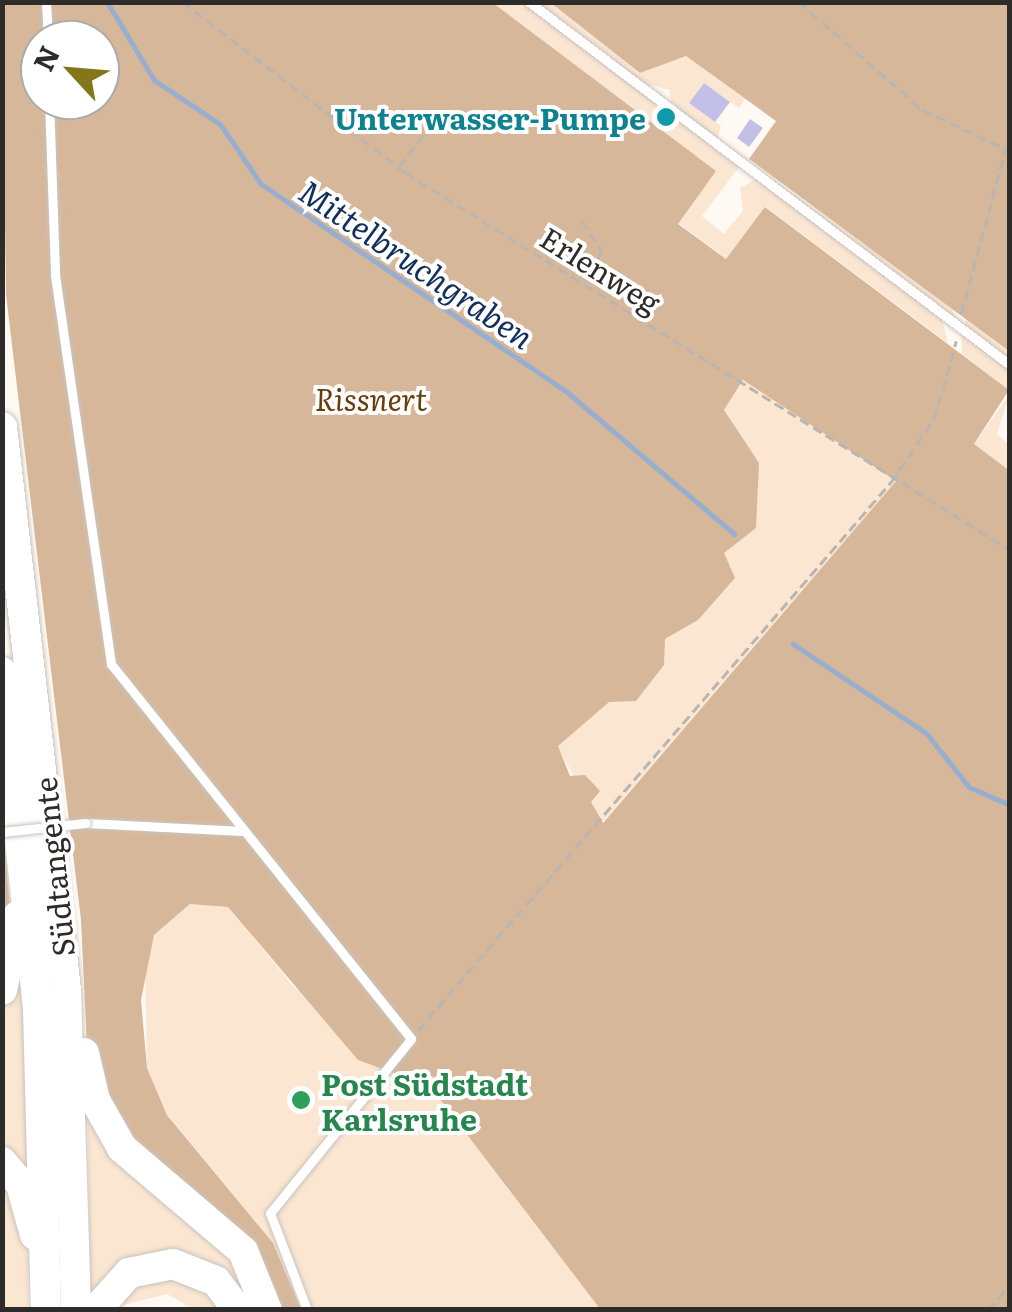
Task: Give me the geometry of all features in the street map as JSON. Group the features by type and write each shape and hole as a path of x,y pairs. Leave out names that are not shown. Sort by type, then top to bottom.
{"highway":[{"name":"Südtangente","path":"2,427 66,990 76,1310"},
{"name":"Südtangente","path":"2,672 24,873 46,1310"},
{"path":"2,990 24,873"},
{"path":"66,990 95,1100 122,1148 243,1250 267,1310"},
{"path":"2,1162 29,1203 47,1271"},
{"path":"96,1310 130,1274 173,1264 216,1280 238,1310"}],"lane":[{"path":"529,2 1010,365"},
{"path":"50,120 55,275 100,632 110,664 411,1039 315,1163 270,1213 307,1310"},
{"path":"2,832 86,823 242,832"}],"path":[{"name":"Erlenweg","path":"183,2 398,168 586,282 891,482 1010,550"},
{"path":"799,2 922,110 1007,149"},
{"path":"398,168 428,129 476,129"},
{"path":"411,1039 891,482 934,419 1010,132"},
{"path":"582,221 602,251 586,282"},
{"path":"988,1310 1010,1285"}],"shaded area":[{"path":"493,3 523,3 739,167 702,216 724,234 743,211 740,188 756,179 942,319 948,343 766,207 727,259 678,223 716,171"},
{"path":"537,3 551,3 640,73 686,56 745,99 739,108 704,83 689,103 721,126 717,139 672,105 669,90 632,80"},
{"path":"724,145 952,306 954,318 937,304"},
{"path":"967,318 1009,351 1009,360 964,325"},
{"path":"961,333 1009,369 1009,390 962,354"},
{"path":"744,380 896,481 602,823 557,747 665,639 698,620 724,553 724,410"},
{"path":"1009,395 997,434 1009,445 1009,471 974,444"},
{"name":"Post Südstadt Karlsruhe","path":"190,904 228,907 293,986 391,1069 430,1086 600,1309 301,1309 273,1243 167,1114 147,1068 145,966 154,935"},
{"path":"21,974 32,1176 3,1152 3,1008"},
{"path":"88,1117 233,1251 261,1309 208,1267 90,1298"},
{"path":"2,1172 28,1223 28,1309 3,1309"},
{"path":"185,1273 230,1309 193,1309 167,1294 104,1310 116,1292"}],"green space":[{"name":"Rissnert","path":"2,3 493,3 716,171 678,224 726,259 765,207 1009,390 974,444 1010,471 1009,1309 600,1309 430,1086 358,1060 228,907 190,904 154,935 141,1000 147,1068 167,1115 273,1243 301,1309 276,1309 130,1144 87,1048 81,920 6,295","holes":["743,380 896,481 603,823 591,802 600,791 585,775 570,776 558,746 609,702 636,701 664,665 665,639 698,620 735,578 724,553 756,528 759,463 724,410"]},
{"path":"551,3 1009,3 1009,351 749,159 776,121 686,56 640,73"},
{"path":"2,817 10,908 2,964"}],"building":[{"path":"704,83 730,102 715,122 689,103"},
{"path":"750,119 763,128 749,147 737,138"}],"waterway":[{"name":"Mittelbruchgraben","path":"107,2 154,80 220,124 261,184 568,393 734,534"},
{"name":"Mittelbruchgraben","path":"793,644 926,733 969,787 1010,805"}],"place":[{"name":"Unterwasser-Pumpe","path":"666,117"},
{"name":"Post Südstadt Karlsruhe","path":"301,1100"}]}
